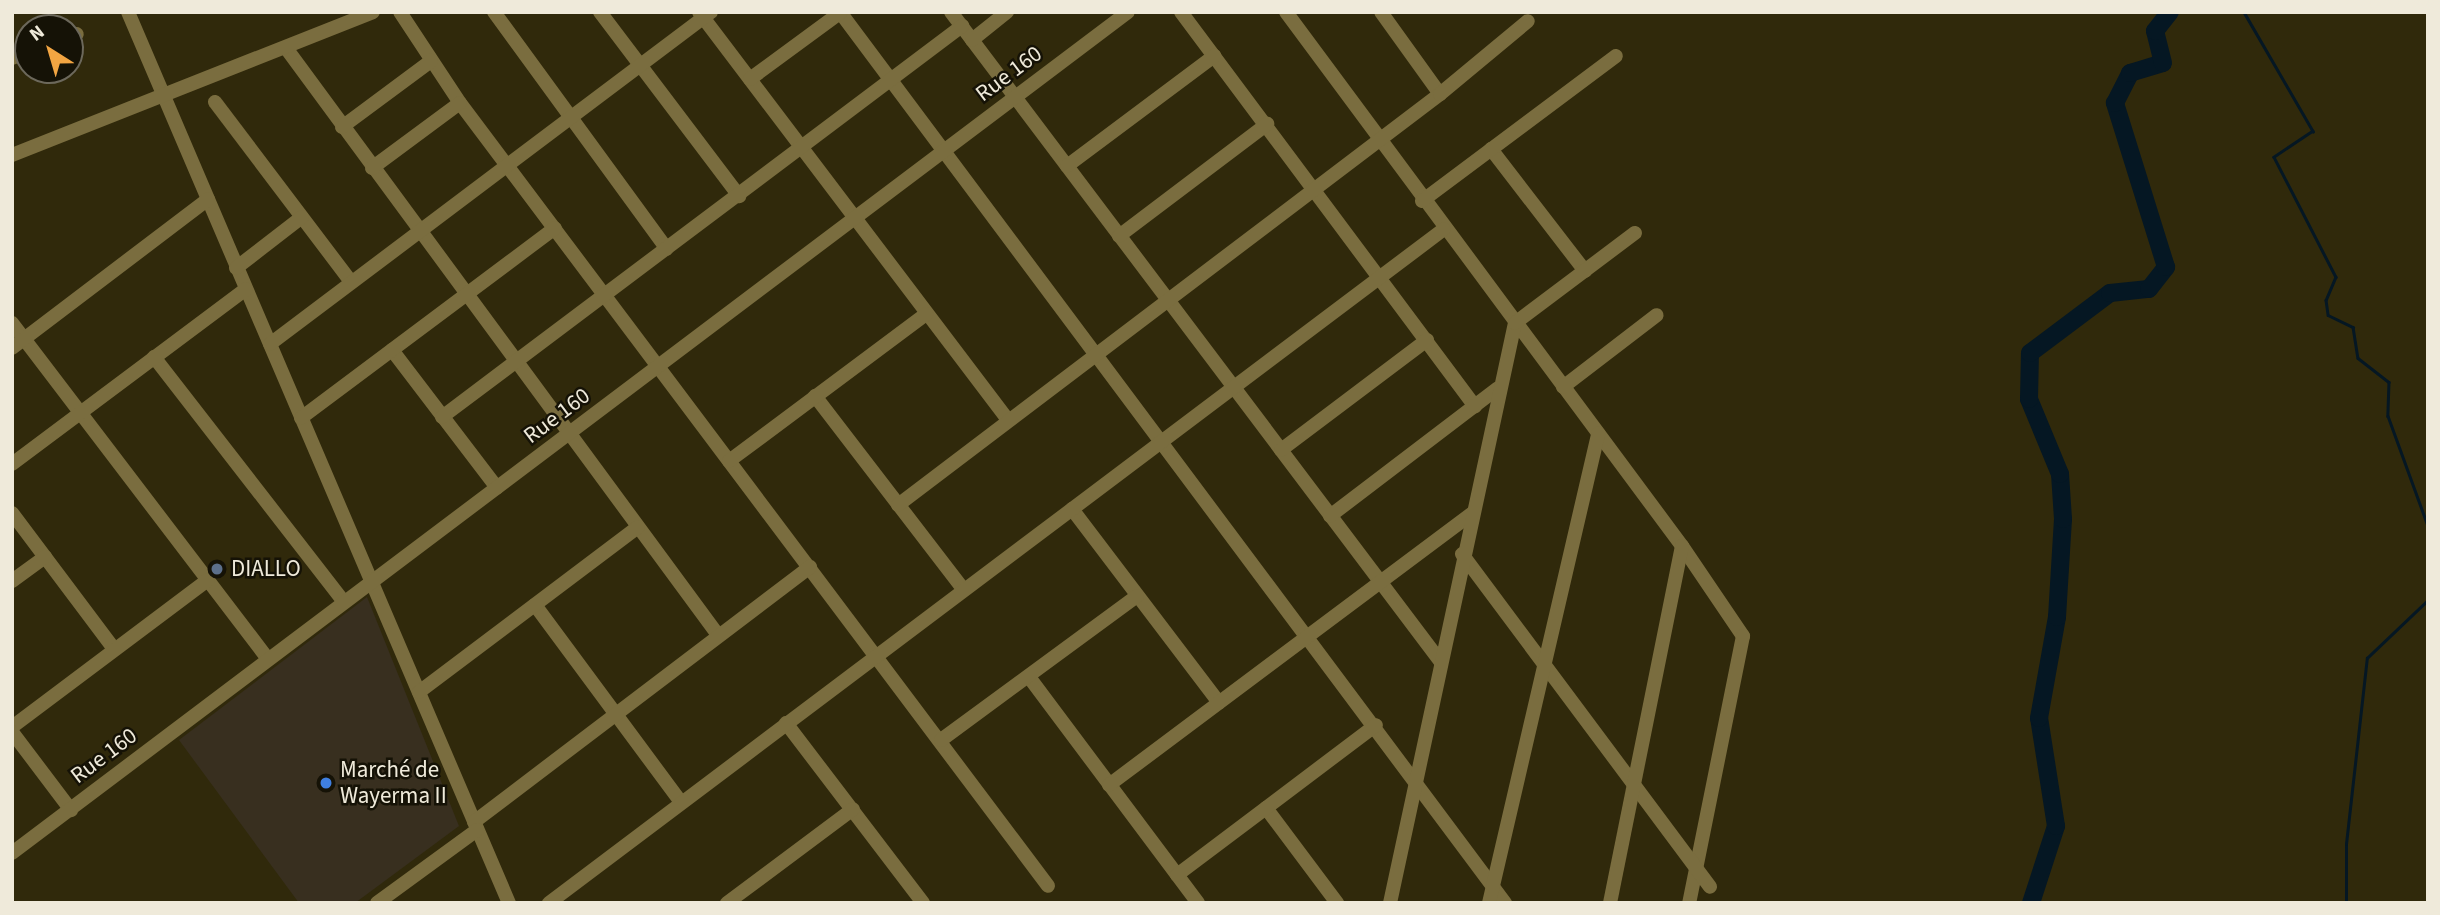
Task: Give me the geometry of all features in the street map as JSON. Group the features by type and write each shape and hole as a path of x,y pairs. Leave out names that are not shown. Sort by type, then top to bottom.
{"street":[{"path":"12,155 373,12"},
{"path":"400,12 460,103 941,740 1048,886"},
{"path":"494,12 667,249"},
{"path":"600,12 739,196"},
{"path":"750,79 840,12 1310,635 1505,903"},
{"path":"951,12 1440,661"},
{"path":"972,40 1007,12"},
{"name":"Rue 160","path":"12,853 1128,12"},
{"path":"1181,12 1380,275 1475,407"},
{"path":"1286,12 1422,201 1682,545 1743,636 1689,903"},
{"path":"1381,12 1440,94"},
{"path":"131,13 236,268 509,903"},
{"path":"270,344 704,14 801,149 1008,420"},
{"path":"898,505 1440,94 1528,22"},
{"path":"442,417 962,26"},
{"path":"286,48 719,635"},
{"path":"1067,166 1214,56"},
{"path":"1422,201 1616,56"},
{"path":"342,127 430,61"},
{"path":"215,102 351,282"},
{"path":"372,168 460,103"},
{"path":"1119,236 1267,124"},
{"path":"1491,149 1585,271"},
{"path":"12,348 208,199"},
{"path":"236,268 302,217"},
{"path":"301,418 555,228"},
{"path":"549,903 1444,229"},
{"path":"1390,903 1497,389 1515,323 1635,233"},
{"path":"12,464 246,289"},
{"path":"729,461 926,314"},
{"path":"1563,387 1657,315"},
{"path":"12,323 268,659"},
{"path":"1281,450 1427,340"},
{"path":"392,350 497,488"},
{"path":"154,357 344,603"},
{"path":"1331,516 1497,389"},
{"path":"815,396 963,589"},
{"path":"1489,903 1543,660 1598,433"},
{"path":"1072,509 1219,703"},
{"path":"12,513 114,649"},
{"path":"1109,785 1472,513"},
{"path":"419,692 638,527"},
{"path":"1610,903 1682,545"},
{"path":"1462,554 1710,887"},
{"path":"12,581 45,557"},
{"path":"377,903 615,714 810,567"},
{"path":"71,810 12,729 208,580"},
{"path":"941,740 1137,596"},
{"path":"535,605 681,802"},
{"path":"1029,677 1198,903"},
{"path":"786,723 923,903"},
{"path":"1177,875 1376,725"},
{"path":"1266,808 1337,903"},
{"path":"727,903 853,809"}],"shaded area":[{"name":"Marché de Wayerma II","path":"367,597 459,826 355,903 299,903 179,740"}],"waterway":[{"path":"2031,903 2056,826 2039,718 2057,617 2063,519 2060,474 2029,399 2030,353 2110,293 2149,289 2166,267 2115,103 2130,73 2163,63 2155,31 2170,12"},
{"path":"2244,12 2313,131 2274,157 2336,277 2326,300 2328,315 2353,327 2358,358 2389,382 2388,416 2428,526"},
{"path":"2346,903 2346,844 2367,658 2428,600"}],"place":[{"name":"DIALLO","path":"217,569"},
{"name":"Marché de Wayerma II","path":"326,783"}]}
